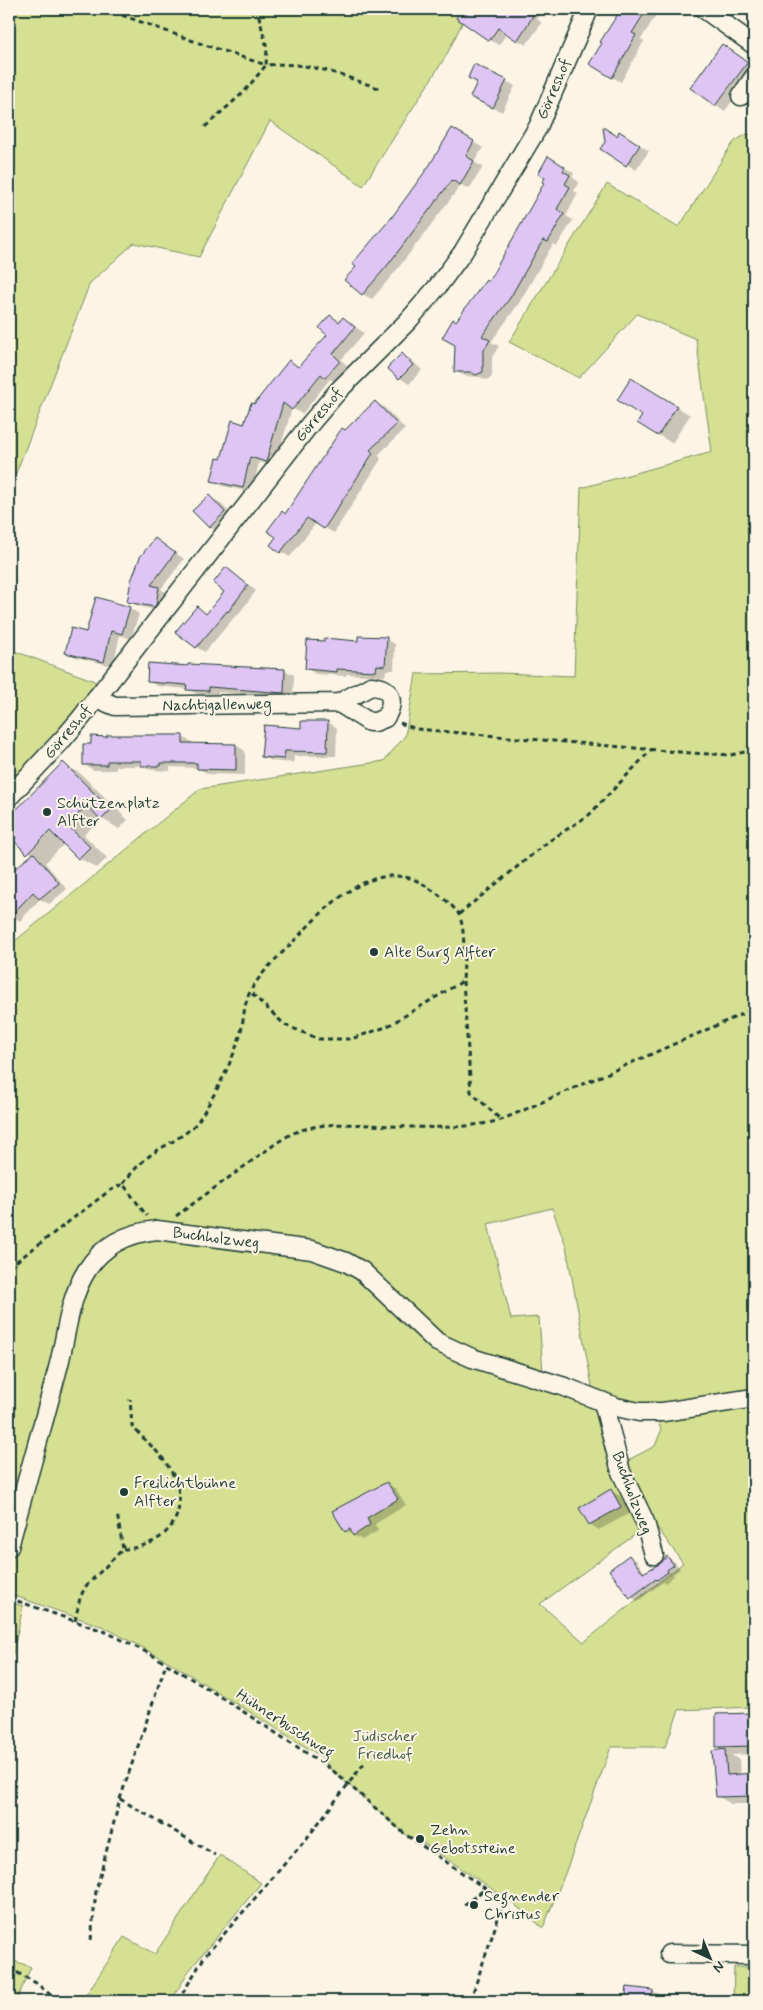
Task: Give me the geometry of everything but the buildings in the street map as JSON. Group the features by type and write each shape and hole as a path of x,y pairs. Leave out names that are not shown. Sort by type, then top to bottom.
{"street":[{"name":"Görreshof","path":"9,798 63,740 310,424 338,391 408,322 458,258 538,127 589,9"},
{"path":"704,9 754,46"},
{"path":"741,96 754,77"},
{"name":"Nachtigallenweg","path":"96,698 115,706 339,703 371,686 377,686 382,688 390,697 392,705 385,718"},
{"path":"339,703 369,722 385,718"},
{"name":"Buchholzweg","path":"9,1547 59,1362 72,1302 82,1278 95,1259 110,1246 133,1235 157,1230 325,1253 362,1271 424,1330 447,1348 630,1411 650,1413 754,1398"},
{"name":"Buchholzweg","path":"603,1402 622,1472 645,1522 654,1555"},
{"path":"669,1954 754,1955"}],"path":[{"path":"105,9 266,65 286,63 315,66 381,89"},
{"path":"206,127 244,92 266,65 267,48 257,9"},
{"path":"385,718 416,729 652,748 691,753 730,755 754,750"},
{"path":"459,914 550,841 589,815 652,748"},
{"path":"9,1267 109,1191 123,1184 136,1167 155,1152 174,1142 199,1120 218,1087 240,1036 250,992 272,963 322,911 346,892 373,879 392,876 413,879 447,902 459,914 464,949 463,981 471,1092 500,1120"},
{"path":"250,992 285,1025 319,1039 351,1040 386,1027 463,981"},
{"path":"123,1184 157,1230 285,1137 303,1129 342,1124 449,1128 500,1120 754,1008"},
{"path":"75,1621 80,1598 85,1587 123,1548 135,1548 162,1537 177,1518 179,1506 175,1478 168,1466 132,1426 130,1399"},
{"path":"117,1513 123,1548"},
{"name":"Hühnerbuschweg","path":"9,1598 106,1632 166,1664 331,1769 406,1835 504,1901 470,2001"},
{"path":"91,1940 96,1892 120,1799 166,1664"},
{"path":"178,2001 205,1956 307,1838 364,1762"},
{"path":"120,1799 215,1855"},
{"path":"464,1905 485,1889"},
{"path":"9,1968 36,1983 58,2001"}],"green space":[{"path":"9,9 469,9 446,56 363,186 270,121 199,257 134,243 90,283 9,491"},
{"name":"Jüdischer Friedhof","path":"747,134 754,135 754,1392 644,1407 594,1406 613,1469 643,1529 540,1604 584,1642 683,1563 653,1522 628,1469 630,1459 655,1446 661,1431 658,1420 754,1405 754,1707 679,1710 665,1747 611,1747 543,1928 510,1901 417,1839 406,1835 331,1769 322,1757 169,1662 104,1627 9,1594 9,946 200,789 384,761 405,736 416,674 499,673 574,676 581,488 712,452 696,339 637,314 579,378 509,342 607,184 679,227 735,141","holes":["552,1208 566,1246 593,1391 543,1373 539,1317 511,1319 488,1224"]},
{"path":"9,649 92,680 105,688 9,797"},
{"path":"9,1602 23,1606 9,1673"},
{"path":"220,1855 261,1883 188,1972 171,2001 82,2001 124,1937 155,1954"},
{"path":"9,1959 31,1967 16,2001 9,2001"},
{"path":"734,1967 754,1967 754,2001 733,2001"}],"place":[{"name":"Schützenplatz Alfter","path":"47,812"},
{"name":"Alte Burg Alfter","path":"374,952"},
{"name":"Freilichtbühne Alfter","path":"124,1492"},
{"name":"Zehn Gebotssteine","path":"420,1839"},
{"name":"Segnender Christus","path":"474,1905"}]}
